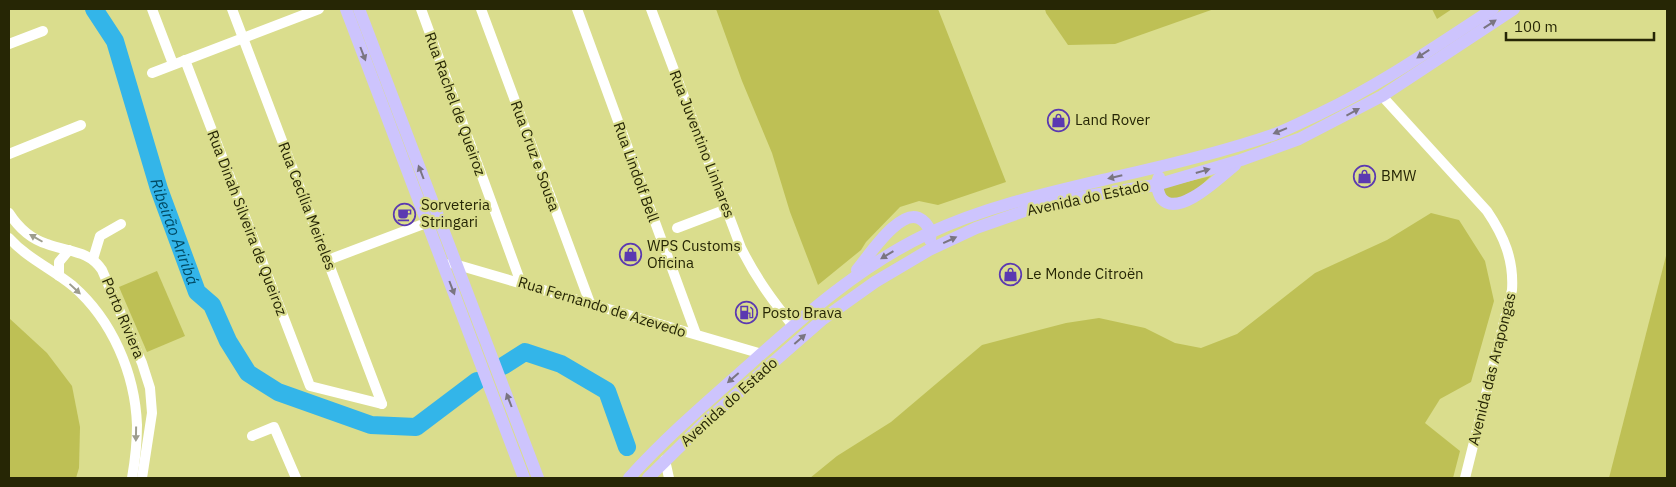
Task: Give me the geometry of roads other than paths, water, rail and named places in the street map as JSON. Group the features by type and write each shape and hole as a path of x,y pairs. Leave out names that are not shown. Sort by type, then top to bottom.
{"main road":[{"path":"346,9 433,220 456,263 538,478"},
{"path":"359,9 433,220 442,262 524,478"},
{"name":"Avenida do Estado","path":"630,477 676,429 793,326 846,282 906,244 930,232 1028,197 1162,166 1240,145 1279,132 1307,120 1373,86 1494,9"},
{"name":"Avenida do Estado","path":"648,478 706,420 823,319 875,282 929,250 983,225 1036,207 1087,196 1156,185 1240,160 1299,139 1382,96 1514,9"},
{"path":"1162,166 1156,185 1162,199 1170,203 1179,204 1200,193 1240,160"},
{"path":"846,282 894,225 904,218 920,218 927,225 930,232 929,250"},
{"path":"504,427 517,423"}],"street":[{"path":"152,9 173,64"},
{"name":"Rua Cecília Meireles","path":"232,9 382,404"},
{"path":"152,72 319,9"},
{"name":"Rua Rachel de Queiroz","path":"421,9 521,283"},
{"name":"Rua Cruz e Sousa","path":"481,9 590,303"},
{"name":"Rua Lindolf Bell","path":"577,9 696,334"},
{"name":"Rua Juventino Linhares","path":"651,9 741,248 752,272 793,326"},
{"path":"9,44 43,31"},
{"name":"Rua Dinah Silveira de Queiroz","path":"185,60 310,386 382,404"},
{"name":"Avenida das Arapongas","path":"1382,96 1488,211 1500,233 1511,260 1512,290 1465,478"},
{"path":"9,154 81,125"},
{"path":"677,228 727,210"},
{"path":"9,213 16,223 31,236 46,244 84,254 92,259 100,236 121,224"},
{"path":"328,260 433,220"},
{"name":"Porto Riviera","path":"9,238 24,252 59,276 85,298 106,326 122,358 132,392 137,439 132,478"},
{"path":"59,276 60,262 69,250"},
{"name":"Porto Riviera","path":"92,259 105,276 142,363 150,388 152,413 142,478"},
{"name":"Rua Fernando de Azevedo","path":"442,262 456,263 762,354"},
{"path":"132,392 140,393 150,388"},
{"path":"135,412 142,409 152,413"},
{"path":"252,436 274,427 296,478"},
{"path":"665,460 669,478"}],"waterway":[{"name":"Ribeirão Ariribá","path":"94,9 115,41 159,189 197,292 212,305 228,341 248,373 278,392 371,425 416,427 477,381"},
{"name":"Ribeirão Ariribá","path":"503,366 525,352 561,364 607,391 627,447"}],"place":[{"name":"Land Rover","path":"1059,120"},
{"name":"BMW","path":"1365,176"},
{"name":"Sorveteria Stringari","path":"405,214"},
{"name":"WPS Customs Oficina","path":"631,255"},
{"name":"Le Monde Citroën","path":"1010,274"},
{"name":"Posto Brava","path":"746,313"}]}
